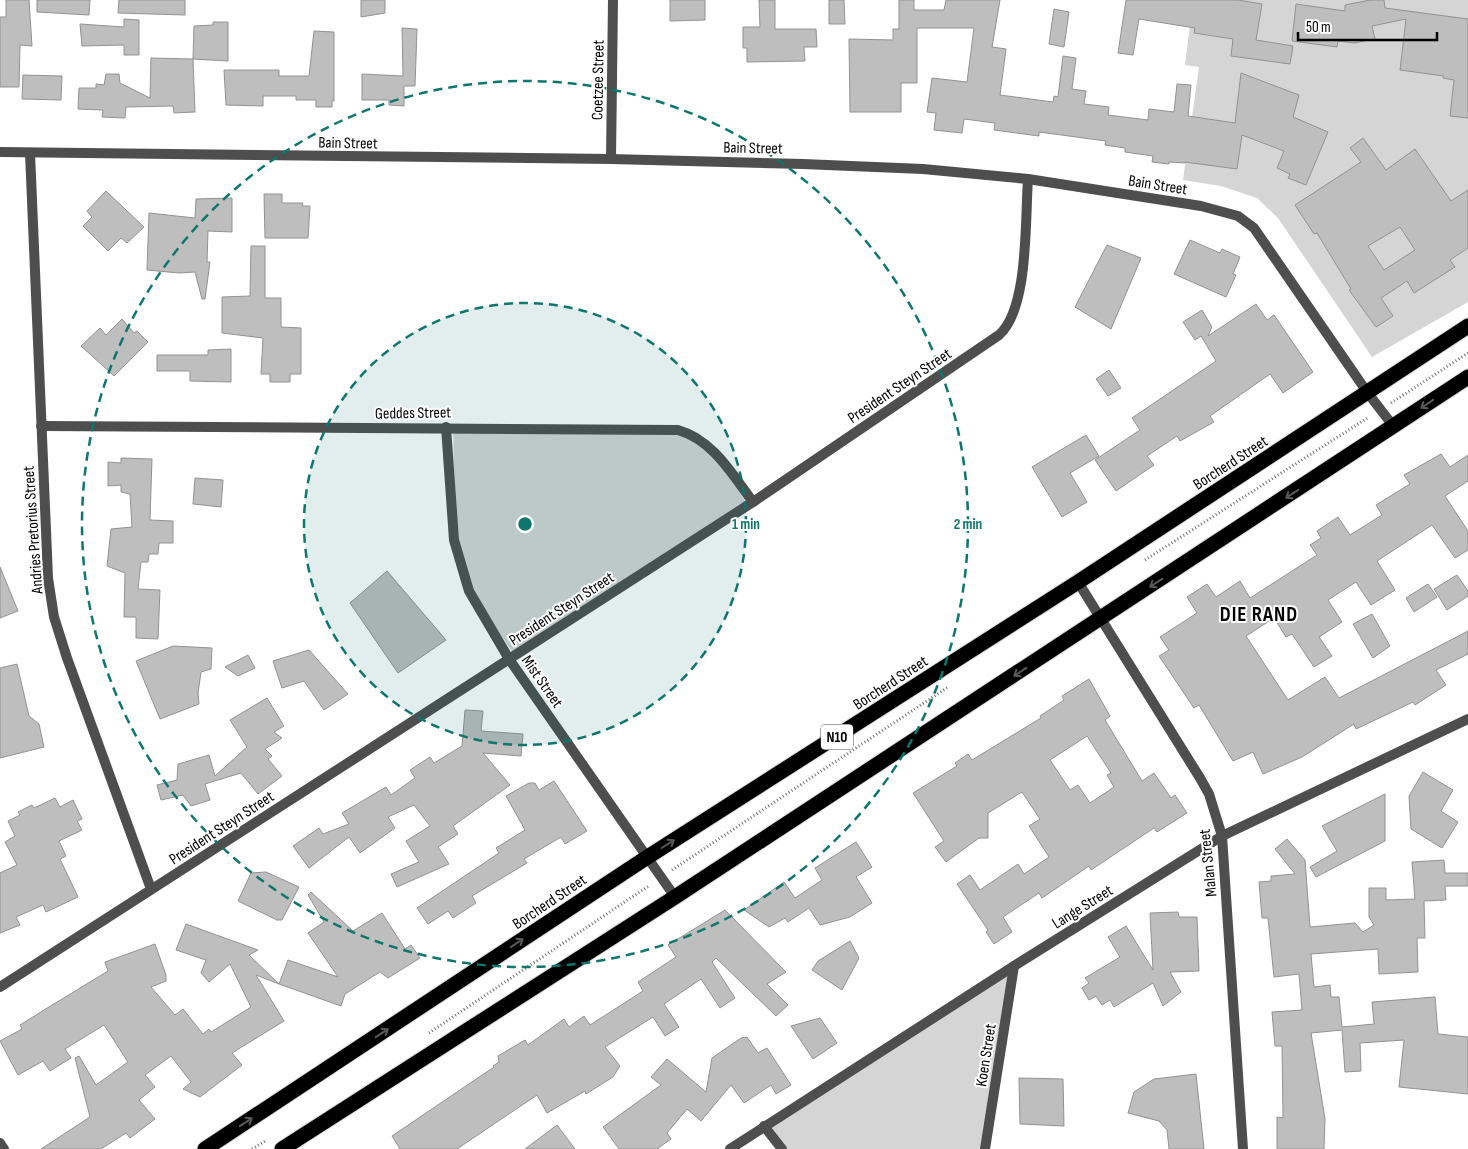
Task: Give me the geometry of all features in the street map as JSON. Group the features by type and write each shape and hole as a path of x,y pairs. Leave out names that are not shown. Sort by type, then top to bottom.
{"highway":[{"name":"Borcherd Street","path":"205,1149 646,858 1078,582 1468,326"},
{"path":"282,1149 675,897 1468,377"}],"street":[{"name":"Coetzee Street","path":"611,160 613,0"},
{"name":"Bain Street","path":"0,152 822,164 1028,179 1201,206 1231,213 1244,219 1268,245 1366,392 1394,427"},
{"name":"Andries Pretorius Street","path":"30,153 48,578 54,617 67,658 151,889"},
{"name":"President Steyn Street","path":"0,988 753,502 1005,330 1014,315 1020,294 1028,179"},
{"name":"Geddes Street","path":"41,426 291,429 446,427 678,430 701,439 721,460 753,502"},
{"name":"Mist Street","path":"446,427 451,520 458,559 469,590 509,659 675,897"},
{"name":"Malan Street","path":"1078,582 1200,778 1209,794 1222,836 1243,1149"},
{"name":"Lange Street","path":"730,1149 1014,966 1222,836 1468,719"},
{"name":"Koen Street","path":"985,1149 1014,966"},
{"path":"764,1126 782,1149"},
{"path":"0,1142 4,1149"}],"path":[{"path":"1137,566 1468,353"},
{"path":"422,1037 952,684"},
{"path":"252,1149 275,1135"}],"shaded area":[{"path":"1193,0 1468,0 1468,302 1372,357 1278,218 1257,198 1221,186 1183,180 1199,67 1185,65"},
{"path":"675,426 697,432 712,446 746,503 513,653 473,592 465,574 460,554 455,512 453,427"},
{"path":"1011,971 986,1149 786,1149 772,1128"}],"building":[{"path":"6,0 29,0 32,46 20,45 19,87 0,87 0,17 6,17"},
{"path":"37,0 90,0 89,15 37,12"},
{"path":"119,0 185,0 185,15 118,13"},
{"path":"361,0 385,0 385,13 361,17"},
{"path":"670,0 705,0 705,20 670,21"},
{"path":"759,0 775,0 775,29 816,29 817,47 804,47 805,61 747,62 747,48 743,48 743,27 760,27"},
{"path":"829,0 844,0 845,24 829,24"},
{"path":"899,0 914,0 914,10 944,10 946,0 1000,0 992,47 1006,49 1000,95 1053,102 1054,96 1058,97 1063,56 1076,58 1072,89 1086,91 1084,104 1109,107 1108,115 1148,120 1149,109 1174,112 1177,84 1191,85 1188,116 1235,123 1241,73 1299,95 1293,117 1328,132 1306,185 1288,178 1290,174 1277,168 1284,151 1242,135 1237,169 1185,162 1169,162 1169,164 1152,162 1153,156 1125,152 1125,148 1105,145 1106,141 1039,132 1039,136 994,130 995,123 964,119 962,133 934,130 936,113 927,112 932,78 967,82 974,28 917,28 917,83 901,83 901,112 850,112 849,39 893,40 893,29 899,29"},
{"path":"1126,0 1238,0 1262,4 1256,40 1293,46 1290,64 1231,56 1233,39 1194,33 1195,28 1139,19 1133,55 1118,53"},
{"path":"1370,0 1384,0 1385,8 1468,19 1468,118 1450,116 1454,80 1443,78 1444,76 1400,70 1406,19 1372,26 1375,39 1354,43 1338,41 1337,47 1292,41 1296,4 1345,11 1345,5"},
{"path":"1054,9 1069,12 1064,47 1049,44"},
{"path":"124,19 139,20 139,55 124,55 124,45 82,46 80,24 124,27"},
{"path":"213,22 228,22 228,61 193,59 194,26 213,25"},
{"path":"402,28 417,29 415,86 404,86 404,106 389,105 389,100 362,100 362,74 403,76"},
{"path":"314,31 334,32 334,101 332,101 332,107 316,107 316,100 296,100 296,96 263,96 263,106 226,105 224,70 279,70 279,76 309,76"},
{"path":"151,58 193,59 195,112 174,113 173,106 126,107 125,118 102,117 103,110 78,109 79,88 96,88 96,84 104,85 106,74 119,74 120,83 150,98"},
{"path":"23,75 62,76 61,100 22,99"},
{"path":"1363,138 1386,170 1415,149 1451,201 1468,190 1468,248 1450,260 1455,267 1414,293 1407,281 1381,298 1393,316 1376,327 1349,290 1351,289 1317,233 1314,234 1295,205 1361,162 1350,148","holes":["1400,227 1415,250 1384,270 1368,246"]},
{"path":"106,191 144,227 127,243 121,238 108,251 83,226 92,217 87,211"},
{"path":"264,194 282,194 282,203 303,203 302,206 310,206 308,238 265,238"},
{"path":"232,198 232,232 208,231 207,262 210,262 205,299 202,299 195,272 179,273 147,270 149,213 195,218 196,199"},
{"path":"1190,240 1220,253 1222,249 1240,257 1233,274 1236,275 1226,297 1174,274"},
{"path":"1107,245 1141,258 1111,329 1075,307"},
{"path":"251,246 265,246 265,298 281,298 281,327 301,328 301,374 290,374 290,382 270,382 270,374 261,374 263,338 222,333 222,297 250,296"},
{"path":"1256,304 1267,320 1274,315 1313,372 1283,393 1270,374 1210,416 1214,422 1180,441 1177,436 1147,456 1154,465 1116,491 1095,460 1140,430 1132,418 1216,361 1201,336 1195,340 1183,322 1202,310 1212,327 1208,336"},
{"path":"122,319 134,333 137,331 148,342 114,376 81,346 100,328 106,335"},
{"path":"231,349 231,382 190,381 190,371 157,371 157,355 208,355 208,350"},
{"path":"1109,370 1121,388 1108,396 1096,379"},
{"path":"1086,435 1099,456 1070,473 1087,502 1062,517 1032,467"},
{"path":"1441,454 1450,467 1468,455 1468,481 1445,496 1468,531 1468,550 1455,558 1432,525 1377,561 1395,590 1371,605 1356,582 1328,600 1342,622 1319,637 1332,656 1314,667 1292,634 1286,637 1274,618 1246,636 1288,700 1325,677 1339,698 1468,631 1468,654 1436,670 1446,685 1415,705 1413,702 1356,729 1354,724 1302,757 1263,774 1253,752 1233,761 1199,705 1194,708 1159,656 1169,650 1160,637 1197,613 1187,597 1207,584 1216,597 1240,581 1250,598 1317,555 1310,545 1321,538 1317,531 1338,517 1350,535 1382,515 1376,505 1410,484 1404,475"},
{"path":"121,458 152,459 150,520 173,521 173,543 159,543 158,554 149,554 148,562 141,562 138,589 160,590 158,639 136,638 136,617 124,617 125,573 107,566 111,529 132,527 130,494 121,492 121,485 108,486 108,462 121,463"},
{"path":"195,478 223,480 221,507 193,504"},
{"path":"0,567 18,611 0,618"},
{"path":"387,571 446,640 398,673 350,603"},
{"path":"1457,575 1468,591 1468,596 1447,610 1434,589"},
{"path":"1428,584 1437,597 1414,612 1406,598"},
{"path":"1372,614 1390,646 1373,658 1353,624"},
{"path":"173,646 212,648 211,669 201,672 198,693 199,704 160,719 136,661"},
{"path":"309,650 348,694 324,710 304,681 282,688 273,661"},
{"path":"248,655 255,668 238,676 225,667"},
{"path":"17,664 29,716 39,724 44,747 0,758 0,668"},
{"path":"1089,679 1110,716 1105,720 1142,781 1154,773 1171,798 1175,795 1187,813 1157,832 1154,828 1091,870 1089,866 1042,898 1039,893 1003,917 1012,932 994,944 986,932 988,930 957,884 970,875 980,890 1018,864 1024,874 1049,857 1029,826 1040,819 1022,792 988,813 988,838 979,838 946,862 935,847 944,841 913,793 957,766 955,763 968,754 972,760 1041,718 1040,716 1064,700 1062,696","holes":["1087,736 1111,773 1107,775 1114,787 1090,803 1078,785 1070,790 1050,760"]},
{"path":"267,698 284,726 274,732 282,738 265,749 272,756 268,759 282,776 258,794 241,773 205,784 210,800 191,806 183,795 161,800 157,785 177,780 178,764 209,755 215,776 247,747 230,720"},
{"path":"465,710 483,711 481,731 523,734 521,756 483,753 510,785 453,826 458,834 438,847 449,864 397,887 391,874 419,862 406,841 430,826 414,805 388,817 395,828 360,853 349,837 309,868 293,846 319,828 323,834 349,824 342,813 386,787 391,795 415,778 410,770 430,757 434,763 462,746"},
{"path":"1423,772 1453,790 1441,811 1458,822 1442,848 1411,829 1409,796"},
{"path":"554,781 587,831 565,844 561,837 524,859 527,863 472,896 476,903 453,918 448,911 428,924 417,908 499,853 496,848 525,830 506,796 529,783 535,783 539,790"},
{"path":"1385,794 1385,841 1316,877 1310,867 1337,851 1322,826"},
{"path":"55,798 60,807 73,800 82,819 77,821 82,830 59,841 66,856 60,859 78,897 46,912 43,905 16,917 20,925 0,933 0,873 17,865 5,842 15,836 8,821 20,815 18,812 32,805 34,808"},
{"path":"1287,839 1305,860 1310,927 1355,923 1363,932 1374,925 1369,917 1369,888 1386,888 1386,900 1415,899 1412,862 1444,860 1445,873 1468,873 1468,886 1445,886 1446,900 1424,901 1425,938 1417,938 1418,972 1379,974 1378,949 1311,954 1314,987 1330,985 1331,997 1339,997 1342,1027 1374,1024 1372,1002 1435,997 1438,1034 1468,1037 1468,1094 1399,1087 1404,1040 1360,1043 1361,1071 1345,1072 1342,1030 1311,1033 1325,1119 1324,1149 1277,1149 1277,1117 1283,1118 1282,1046 1275,1046 1272,1012 1302,1010 1299,974 1274,977 1268,918 1262,918 1259,882 1271,881 1271,876 1295,874 1275,849"},
{"path":"856,842 872,867 856,877 872,903 850,917 820,925 809,908 788,922 785,918 769,927 744,910 784,882 795,898 822,880 815,868"},
{"path":"266,872 299,887 282,920 277,920 238,901 251,873"},
{"path":"311,892 353,931 382,913 405,949 411,945 420,958 388,978 380,972 345,994 341,1006 279,984 288,960 338,977 308,933 324,922 308,895"},
{"path":"725,910 786,972 767,984 788,1005 776,1016 716,958 712,962 735,998 720,1008 701,979 664,1004 679,1027 665,1036 653,1017 605,1047 620,1066 613,1077 586,1094 585,1091 547,1113 537,1095 457,1149 400,1149 392,1136 494,1067 499,1062 498,1056 525,1040 528,1045 564,1019 569,1027 584,1016 590,1025 643,991 638,982 676,957 668,945"},
{"path":"1178,912 1179,917 1197,917 1199,971 1170,972 1181,992 1163,1006 1153,983 1114,1007 1110,1000 1102,1005 1096,996 1089,1000 1082,988 1089,983 1085,978 1120,957 1108,937 1126,926 1153,970 1150,913"},
{"path":"186,924 258,950 249,955 279,984 256,975 284,1021 232,1053 242,1065 200,1097 183,1089 191,1082 171,1056 145,1075 155,1087 139,1100 155,1119 130,1138 126,1133 101,1149 41,1149 90,1117 75,1058 79,1056 96,1085 128,1062 104,1025 65,1049 71,1058 50,1071 43,1061 18,1075 0,1041 22,1029 20,1025 108,971 105,962 155,944 166,975 166,981 151,987 175,1015 183,1009 203,1034 209,1029 211,1032 251,1007 230,964 209,982 201,973 206,960 176,950"},
{"path":"850,941 859,958 842,990 812,970 818,961"},
{"path":"820,1018 837,1043 813,1059 791,1026"},
{"path":"747,1037 758,1053 767,1048 791,1085 776,1094 771,1085 744,1103 731,1085 701,1121 687,1109 667,1133 671,1139 657,1149 619,1149 603,1127 661,1085 651,1077 667,1059 706,1092 712,1058 741,1038"},
{"path":"1196,1074 1204,1149 1169,1149 1167,1130 1159,1121 1128,1113 1134,1092 1154,1079"},
{"path":"1019,1078 1063,1079 1064,1126 1020,1124"},
{"path":"557,1125 575,1149 525,1149"}],"district":[{"name":"DIE RAND","path":"1259,614"}]}
